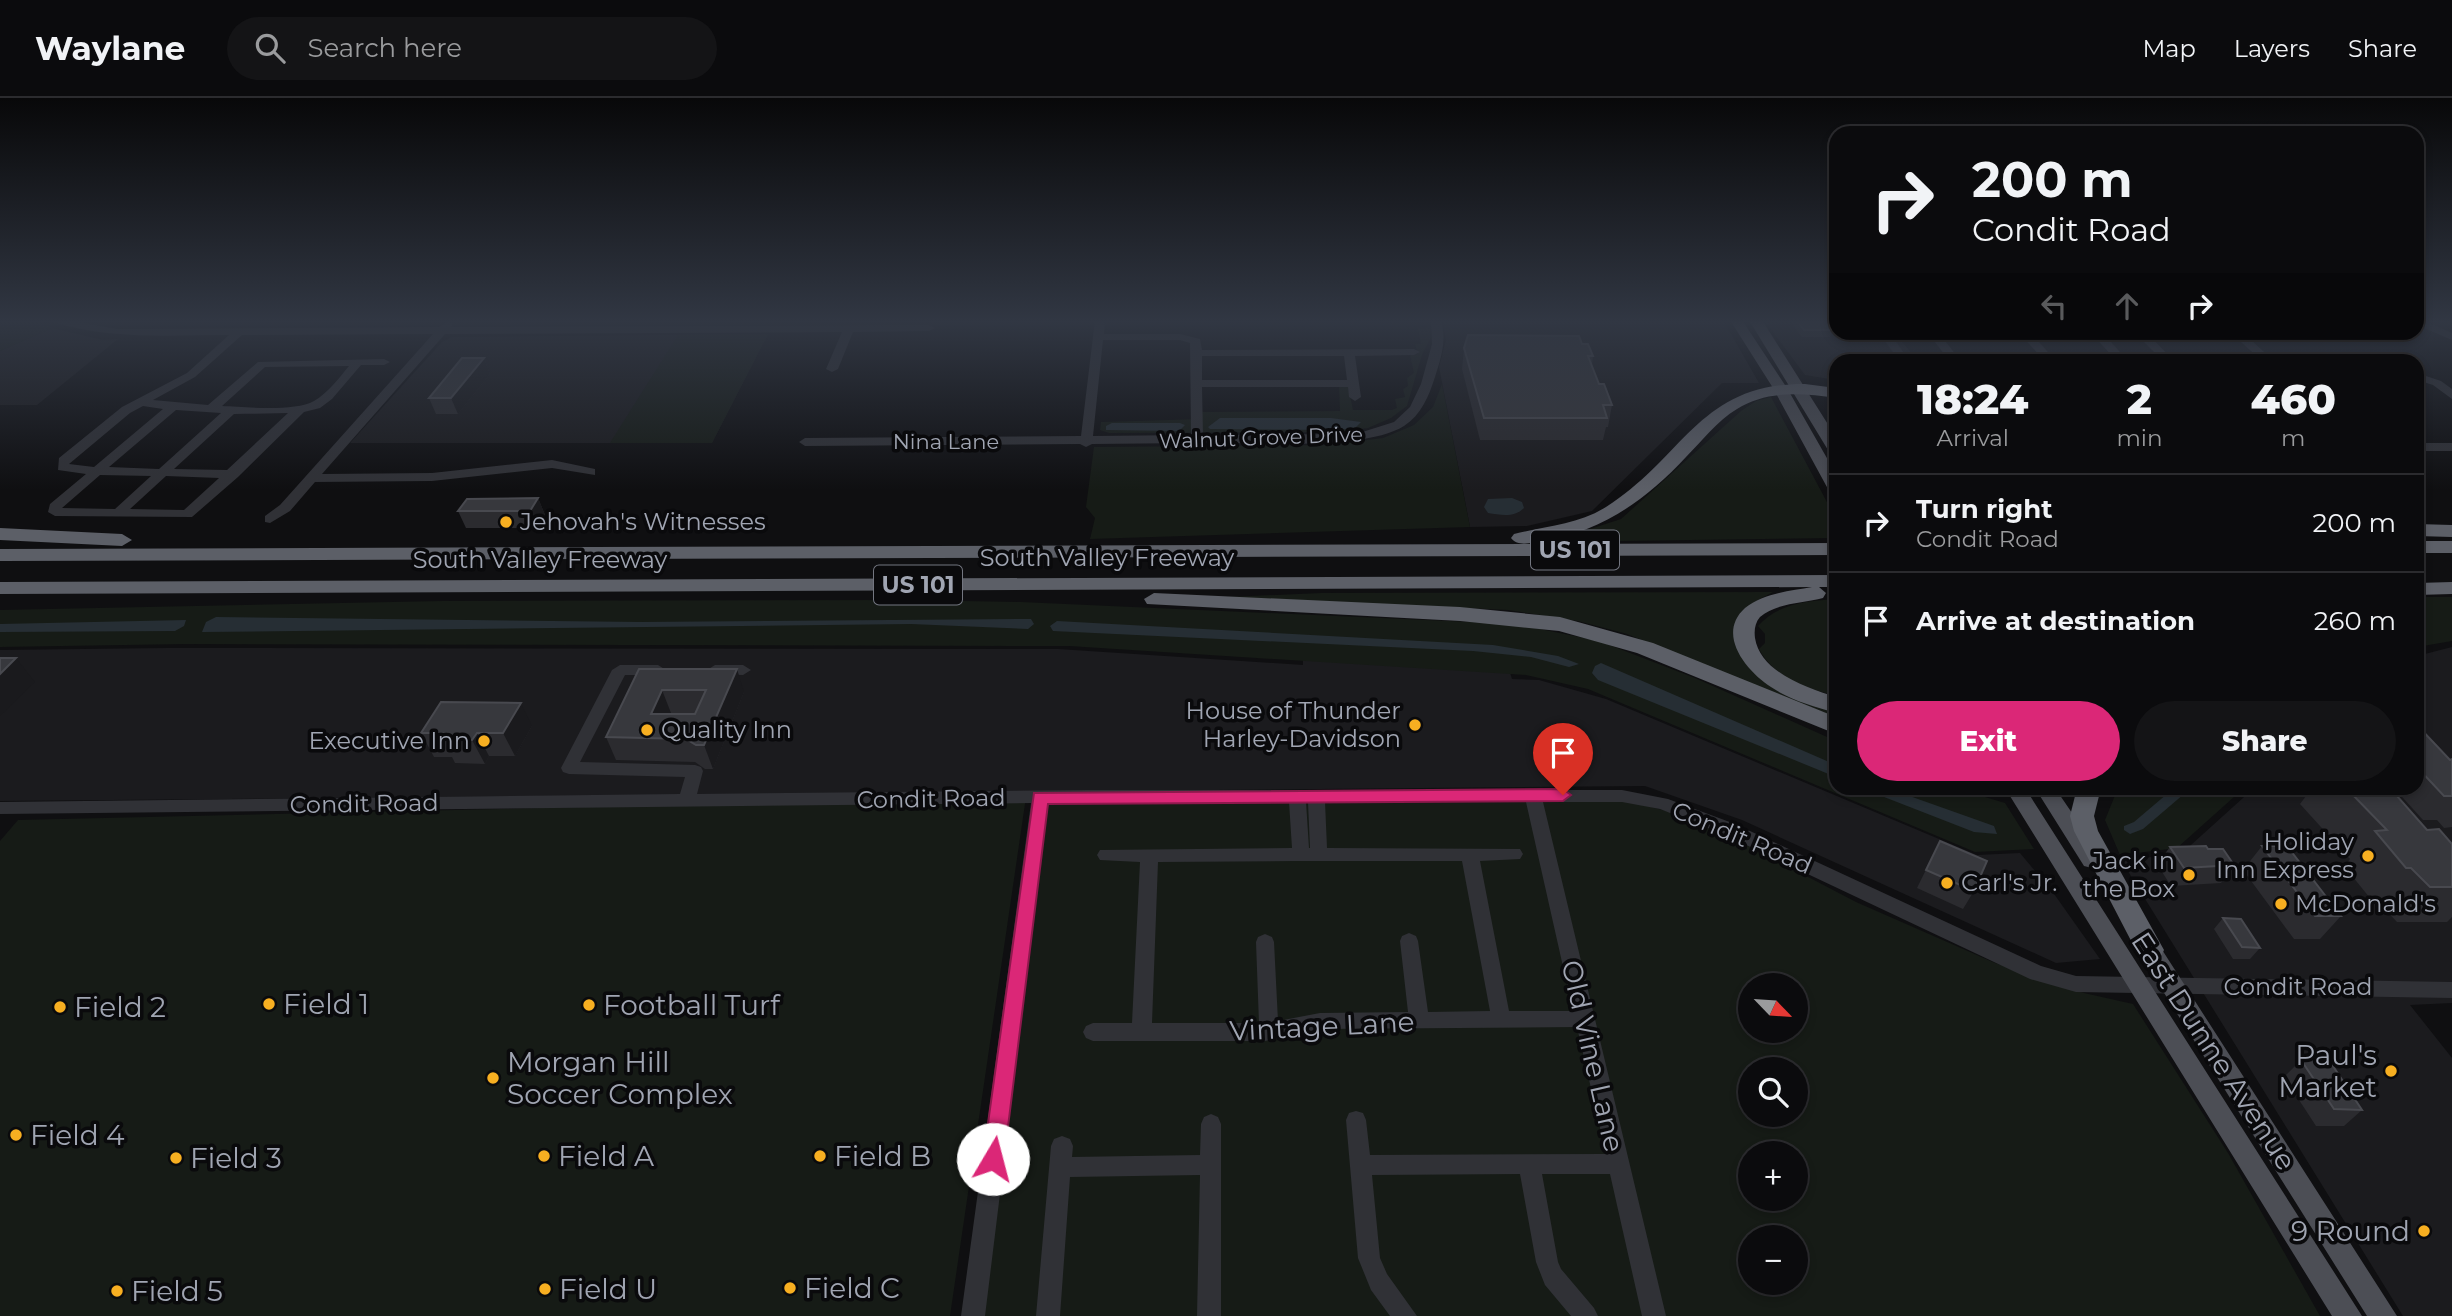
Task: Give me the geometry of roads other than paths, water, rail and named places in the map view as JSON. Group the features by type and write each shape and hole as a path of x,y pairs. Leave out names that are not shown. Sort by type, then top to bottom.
{"highway":[{"path":"1315,551 1530,537 1594,522 1632,499 1726,407 1746,397 1780,388 1829,392"},
{"path":"2424,530 2452,531"},
{"path":"0,534 258,546 310,554"},
{"path":"2424,547 2452,547"},
{"name":"South Valley Freeway","path":"0,555 1829,549"},
{"path":"2424,579 2452,579"},
{"name":"South Valley Freeway","path":"0,589 1829,581"},
{"path":"987,585 1021,592 1473,615 1560,624 1645,648 1829,723"},
{"path":"2424,589 2452,588"},
{"path":"1829,592 1793,596 1758,608 1746,620 1743,640 1752,661 1771,678 1797,692 1829,703"},
{"path":"2087,795 2082,816 2086,831 2150,950"}],"main road":[{"path":"1773,377 1829,476"},
{"path":"1792,377 1829,438"},
{"name":"East Dunne Avenue","path":"2019,795 2348,1316"},
{"name":"East Dunne Avenue","path":"2050,795 2383,1316"}],"street":[{"path":"186,377 126,410 63,460 63,467 96,471 233,474"},
{"path":"211,409 247,377"},
{"path":"142,402 171,408 300,409 319,404 344,377"},
{"path":"270,519 285,508 313,478 402,377"},
{"path":"1087,443 1093,377"},
{"path":"1197,377 1197,442"},
{"path":"1352,377 1355,397"},
{"name":"Walnut Grove Drive","path":"1087,443 1341,440 1371,435 1398,425 1417,411 1430,377"},
{"path":"2424,378 2437,383 2452,395"},
{"path":"1197,384 1353,383"},
{"path":"171,408 96,471 55,508 55,512 187,514 300,409"},
{"path":"117,514 232,409"},
{"name":"Nina Lane","path":"805,442 1087,443"},
{"path":"2424,447 2452,447"},
{"path":"313,478 432,477 552,464 590,472"},
{"path":"675,670 620,670 569,768 695,771 687,800"},
{"path":"702,670 743,670"},
{"name":"Old Vine Lane","path":"1533,795 1654,1316"},
{"path":"1310,855 1316,796"},
{"name":"Condit Road","path":"0,808 1040,797 1622,796 1688,811 2037,973 2076,984 2452,990"},
{"path":"972,1316 1040,797"},
{"path":"1297,797 1310,855"},
{"path":"1470,854 1501,1019"},
{"path":"1105,855 1514,854"},
{"path":"1142,1032 1149,856"},
{"path":"1409,941 1419,1020"},
{"path":"1265,942 1269,1031"},
{"name":"Vintage Lane","path":"1093,1032 1269,1031 1320,1021 1585,1019"},
{"path":"1356,1120 1369,1258 1378,1282 1397,1313"},
{"path":"1209,1316 1211,1124"},
{"path":"1048,1316 1061,1156 1210,1165"},
{"path":"1361,1165 1618,1164"},
{"path":"1529,1165 1547,1262 1553,1277 1586,1316"}],"place":[{"name":"Jehovah's Witnesses","path":"506,522"},
{"name":"House of Thunder Harley-Davidson","path":"1415,725"},
{"name":"Quality Inn","path":"647,730"},
{"name":"Executive Inn","path":"484,741"},
{"name":"Holiday Inn Express","path":"2368,856"},
{"name":"Jack in the Box","path":"2189,875"},
{"name":"Carl's Jr.","path":"1947,883"},
{"name":"McDonald's","path":"2281,904"},
{"name":"Field 1","path":"269,1004"},
{"name":"Football Turf","path":"589,1005"},
{"name":"Field 2","path":"60,1007"},
{"name":"Paul's Market","path":"2391,1071"},
{"name":"Morgan Hill Soccer Complex","path":"493,1078"},
{"name":"Field 4","path":"16,1135"},
{"name":"Field A","path":"544,1156"},
{"name":"Field B","path":"820,1156"},
{"name":"Field 3","path":"176,1158"},
{"name":"9 Round","path":"2424,1231"},
{"name":"Field C","path":"790,1288"},
{"name":"Field U","path":"545,1289"},
{"name":"Field 5","path":"117,1291"}]}
